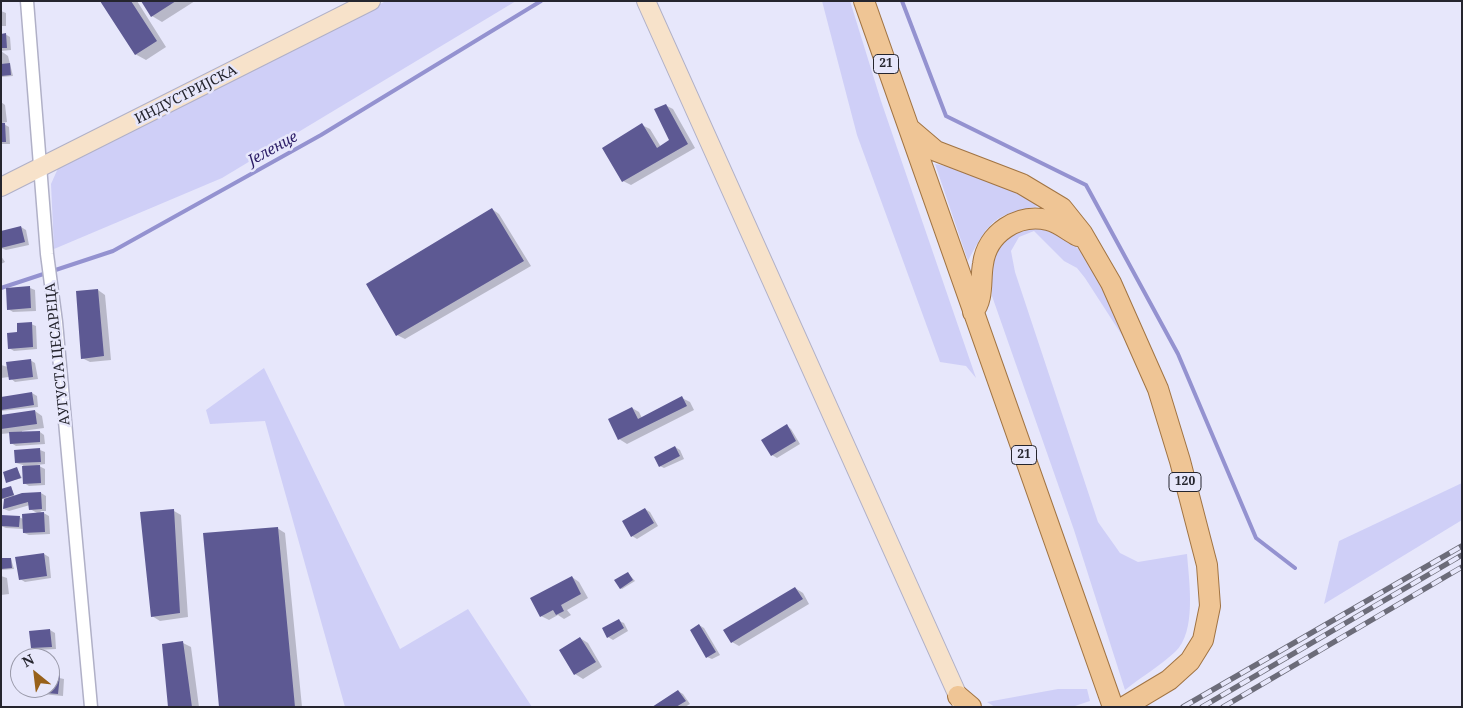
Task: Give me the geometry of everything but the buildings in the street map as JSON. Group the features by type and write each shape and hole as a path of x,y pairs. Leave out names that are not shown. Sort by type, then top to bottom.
{"main road":[{"name":"ИНДУСТРИЈСКА","path":"1,187 370,1"},
{"path":"646,1 963,704"},
{"name":"21","path":"864,1 1103,677 1122,706"},
{"name":"120","path":"907,126 936,151 1022,184 1062,208 1098,260 1119,298 1158,389 1180,461 1210,581 1209,618 1203,640 1195,654 1169,680 1122,706"},
{"path":"973,312 980,301 985,254 995,237 1009,225 1026,219 1050,221 1084,240"}],"street":[{"name":"АУГУСТА ЦЕСАРЕЦА","path":"27,1 49,264 63,388 91,707"}],"shaded area":[{"path":"386,1 516,1 222,178 54,249 51,184 59,166"},
{"path":"822,1 850,1 881,101 976,378 966,366 940,362 857,135"},
{"path":"935,164 978,172 1044,205 1005,215 997,220 983,235 968,261"},
{"path":"1023,224 1050,229 1079,249 1100,284 1127,343 1077,268 1064,261 1034,231 1019,237 1011,251 1015,272 1098,522 1120,553 1138,562 1187,554 1190,606 1189,619 1182,643 1169,657 1125,690 1074,530 992,296 992,273 996,255 1005,239"},
{"path":"264,368 400,649 468,609 532,707 345,707 265,421 210,424 206,410"},
{"path":"1462,483 1462,520 1324,604 1339,541"},
{"path":"1058,689 1087,689 1090,701 1072,707 995,707 987,702"}],"waterway":[{"name":"Јеленце","path":"1,288 113,251 321,135 541,1"},
{"path":"902,1 946,116 1086,185 1178,354 1256,538 1295,568"}],"railway":[{"path":"1183,707 1462,546"},
{"path":"1202,707 1462,555"},
{"path":"1223,707 1462,567"}]}
